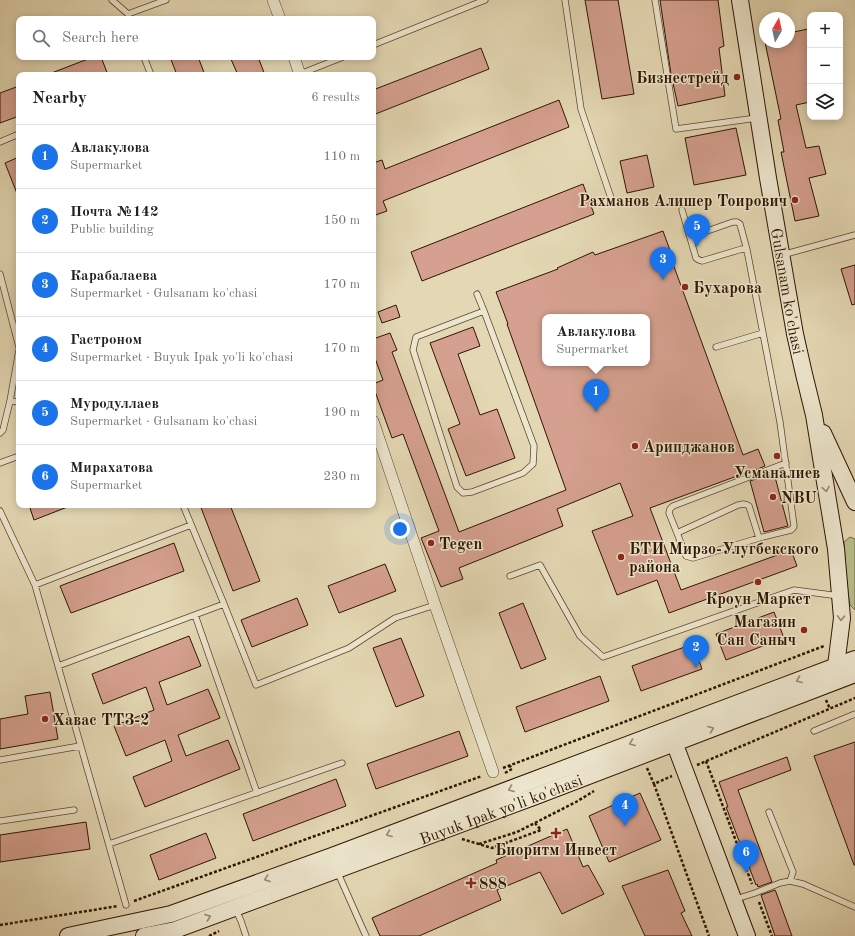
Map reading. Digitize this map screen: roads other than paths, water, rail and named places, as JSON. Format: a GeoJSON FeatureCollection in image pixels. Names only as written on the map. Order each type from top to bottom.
{"type":"FeatureCollection","features":[{"type":"Feature","properties":{"kind":"main road","name":"Gulsanam ko'chasi"},"geometry":{"type":"LineString","coordinates":[[740,0],[795,334],[814,415],[836,549],[842,618],[839,640],[844,674]]}},
{"type":"Feature","properties":{"kind":"main road","name":"Gulsanam ko'chasi"},"geometry":{"type":"LineString","coordinates":[[814,415],[855,502]]}},
{"type":"Feature","properties":{"kind":"main road"},"geometry":{"type":"LineString","coordinates":[[747,936],[671,736],[844,674],[855,659]]}},
{"type":"Feature","properties":{"kind":"main road","name":"Buyuk Ipak yo'li ko'chasi"},"geometry":{"type":"LineString","coordinates":[[144,936],[175,930],[238,914],[336,870],[528,799],[671,736]]}},
{"type":"Feature","properties":{"kind":"main road","name":"Buyuk Ipak yo'li ko'chasi"},"geometry":{"type":"LineString","coordinates":[[68,936],[171,914],[671,736]]}},
{"type":"Feature","properties":{"kind":"street"},"geometry":{"type":"LineString","coordinates":[[274,0],[279,16]]}},
{"type":"Feature","properties":{"kind":"street"},"geometry":{"type":"LineString","coordinates":[[295,60],[299,72]]}},
{"type":"Feature","properties":{"kind":"street"},"geometry":{"type":"LineString","coordinates":[[376,430],[493,772]]}},
{"type":"Feature","properties":{"kind":"lane"},"geometry":{"type":"LineString","coordinates":[[112,0],[128,16]]}},
{"type":"Feature","properties":{"kind":"lane"},"geometry":{"type":"LineString","coordinates":[[131,16],[166,0]]}},
{"type":"Feature","properties":{"kind":"lane"},"geometry":{"type":"LineString","coordinates":[[376,44],[485,0]]}},
{"type":"Feature","properties":{"kind":"lane"},"geometry":{"type":"LineString","coordinates":[[564,0],[581,109],[612,201]]}},
{"type":"Feature","properties":{"kind":"lane"},"geometry":{"type":"LineString","coordinates":[[655,0],[676,129],[759,118]]}},
{"type":"Feature","properties":{"kind":"lane"},"geometry":{"type":"LineString","coordinates":[[145,60],[150,72]]}},
{"type":"Feature","properties":{"kind":"lane"},"geometry":{"type":"LineString","coordinates":[[307,72],[336,60]]}},
{"type":"Feature","properties":{"kind":"lane"},"geometry":{"type":"LineString","coordinates":[[0,142],[16,135]]}},
{"type":"Feature","properties":{"kind":"lane"},"geometry":{"type":"LineString","coordinates":[[682,210],[696,258],[698,260],[702,261],[742,249],[747,250]]}},
{"type":"Feature","properties":{"kind":"lane"},"geometry":{"type":"LineString","coordinates":[[690,237],[733,222],[740,224],[747,250],[780,422],[786,464],[794,526],[791,530],[693,558],[686,556],[669,514],[670,509],[673,506],[786,464]]}},
{"type":"Feature","properties":{"kind":"lane"},"geometry":{"type":"LineString","coordinates":[[782,256],[855,235]]}},
{"type":"Feature","properties":{"kind":"lane"},"geometry":{"type":"LineString","coordinates":[[0,274],[16,335]]}},
{"type":"Feature","properties":{"kind":"lane"},"geometry":{"type":"LineString","coordinates":[[477,294],[484,311],[534,446],[533,464],[523,473],[472,492],[463,493],[457,487],[413,350],[416,337],[484,311]]}},
{"type":"Feature","properties":{"kind":"lane"},"geometry":{"type":"LineString","coordinates":[[716,347],[763,334]]}},
{"type":"Feature","properties":{"kind":"lane"},"geometry":{"type":"LineString","coordinates":[[0,433],[3,430],[16,367]]}},
{"type":"Feature","properties":{"kind":"lane"},"geometry":{"type":"LineString","coordinates":[[10,401],[16,402]]}},
{"type":"Feature","properties":{"kind":"lane"},"geometry":{"type":"LineString","coordinates":[[0,463],[16,457]]}},
{"type":"Feature","properties":{"kind":"lane"},"geometry":{"type":"LineString","coordinates":[[677,533],[731,508],[746,504],[749,506],[759,538]]}},
{"type":"Feature","properties":{"kind":"lane"},"geometry":{"type":"LineString","coordinates":[[183,508],[256,685],[349,648],[395,618],[435,605]]}},
{"type":"Feature","properties":{"kind":"lane"},"geometry":{"type":"LineString","coordinates":[[0,511],[35,585],[126,905]]}},
{"type":"Feature","properties":{"kind":"lane"},"geometry":{"type":"LineString","coordinates":[[35,585],[191,525]]}},
{"type":"Feature","properties":{"kind":"lane"},"geometry":{"type":"LineString","coordinates":[[510,576],[540,565],[580,636],[603,657],[794,590],[840,596]]}},
{"type":"Feature","properties":{"kind":"lane"},"geometry":{"type":"LineString","coordinates":[[58,666],[224,604]]}},
{"type":"Feature","properties":{"kind":"lane"},"geometry":{"type":"LineString","coordinates":[[195,615],[257,793]]}},
{"type":"Feature","properties":{"kind":"lane"},"geometry":{"type":"LineString","coordinates":[[814,731],[855,714]]}},
{"type":"Feature","properties":{"kind":"lane"},"geometry":{"type":"LineString","coordinates":[[0,760],[80,746]]}},
{"type":"Feature","properties":{"kind":"lane"},"geometry":{"type":"LineString","coordinates":[[109,844],[342,763]]}},
{"type":"Feature","properties":{"kind":"lane"},"geometry":{"type":"LineString","coordinates":[[0,822],[74,810]]}},
{"type":"Feature","properties":{"kind":"lane"},"geometry":{"type":"LineString","coordinates":[[769,812],[793,872],[790,881]]}},
{"type":"Feature","properties":{"kind":"lane"},"geometry":{"type":"LineString","coordinates":[[336,870],[366,936]]}},
{"type":"Feature","properties":{"kind":"lane"},"geometry":{"type":"LineString","coordinates":[[733,900],[780,883],[790,881],[803,884],[855,907]]}},
{"type":"Feature","properties":{"kind":"lane"},"geometry":{"type":"LineString","coordinates":[[238,914],[246,936]]}},
{"type":"Feature","properties":{"kind":"place","name":"Бизнестрейд"},"geometry":{"type":"Point","coordinates":[737,77]}},
{"type":"Feature","properties":{"kind":"place","name":"Рахманов Алишер Тоирович"},"geometry":{"type":"Point","coordinates":[795,200]}},
{"type":"Feature","properties":{"kind":"place","name":"Муродуллаев"},"geometry":{"type":"Point","coordinates":[697,247]}},
{"type":"Feature","properties":{"kind":"place","name":"Карабалаева"},"geometry":{"type":"Point","coordinates":[663,280]}},
{"type":"Feature","properties":{"kind":"place","name":"Бухарова"},"geometry":{"type":"Point","coordinates":[685,287]}},
{"type":"Feature","properties":{"kind":"place","name":"Авлакулова"},"geometry":{"type":"Point","coordinates":[596,412]}},
{"type":"Feature","properties":{"kind":"place","name":"Арипджанов"},"geometry":{"type":"Point","coordinates":[635,446]}},
{"type":"Feature","properties":{"kind":"place","name":"Усманалиев"},"geometry":{"type":"Point","coordinates":[777,456]}},
{"type":"Feature","properties":{"kind":"place","name":"NBU"},"geometry":{"type":"Point","coordinates":[773,497]}},
{"type":"Feature","properties":{"kind":"place","name":"Tegen"},"geometry":{"type":"Point","coordinates":[431,543]}},
{"type":"Feature","properties":{"kind":"place","name":"БТИ Мирзо-Улугбекского района"},"geometry":{"type":"Point","coordinates":[621,557]}},
{"type":"Feature","properties":{"kind":"place","name":"Кроун Маркет"},"geometry":{"type":"Point","coordinates":[758,582]}},
{"type":"Feature","properties":{"kind":"place","name":"Магазин Сан Саныч"},"geometry":{"type":"Point","coordinates":[804,630]}},
{"type":"Feature","properties":{"kind":"place","name":"Почта №142"},"geometry":{"type":"Point","coordinates":[696,668]}},
{"type":"Feature","properties":{"kind":"place","name":"Хавас ТТЗ-2"},"geometry":{"type":"Point","coordinates":[45,719]}},
{"type":"Feature","properties":{"kind":"place","name":"Гастроном"},"geometry":{"type":"Point","coordinates":[625,826]}},
{"type":"Feature","properties":{"kind":"place","name":"Биоритм Инвест"},"geometry":{"type":"Point","coordinates":[556,833]}},
{"type":"Feature","properties":{"kind":"place","name":"Мирахатова"},"geometry":{"type":"Point","coordinates":[746,873]}},
{"type":"Feature","properties":{"kind":"place","name":"888"},"geometry":{"type":"Point","coordinates":[471,883]}}]}
